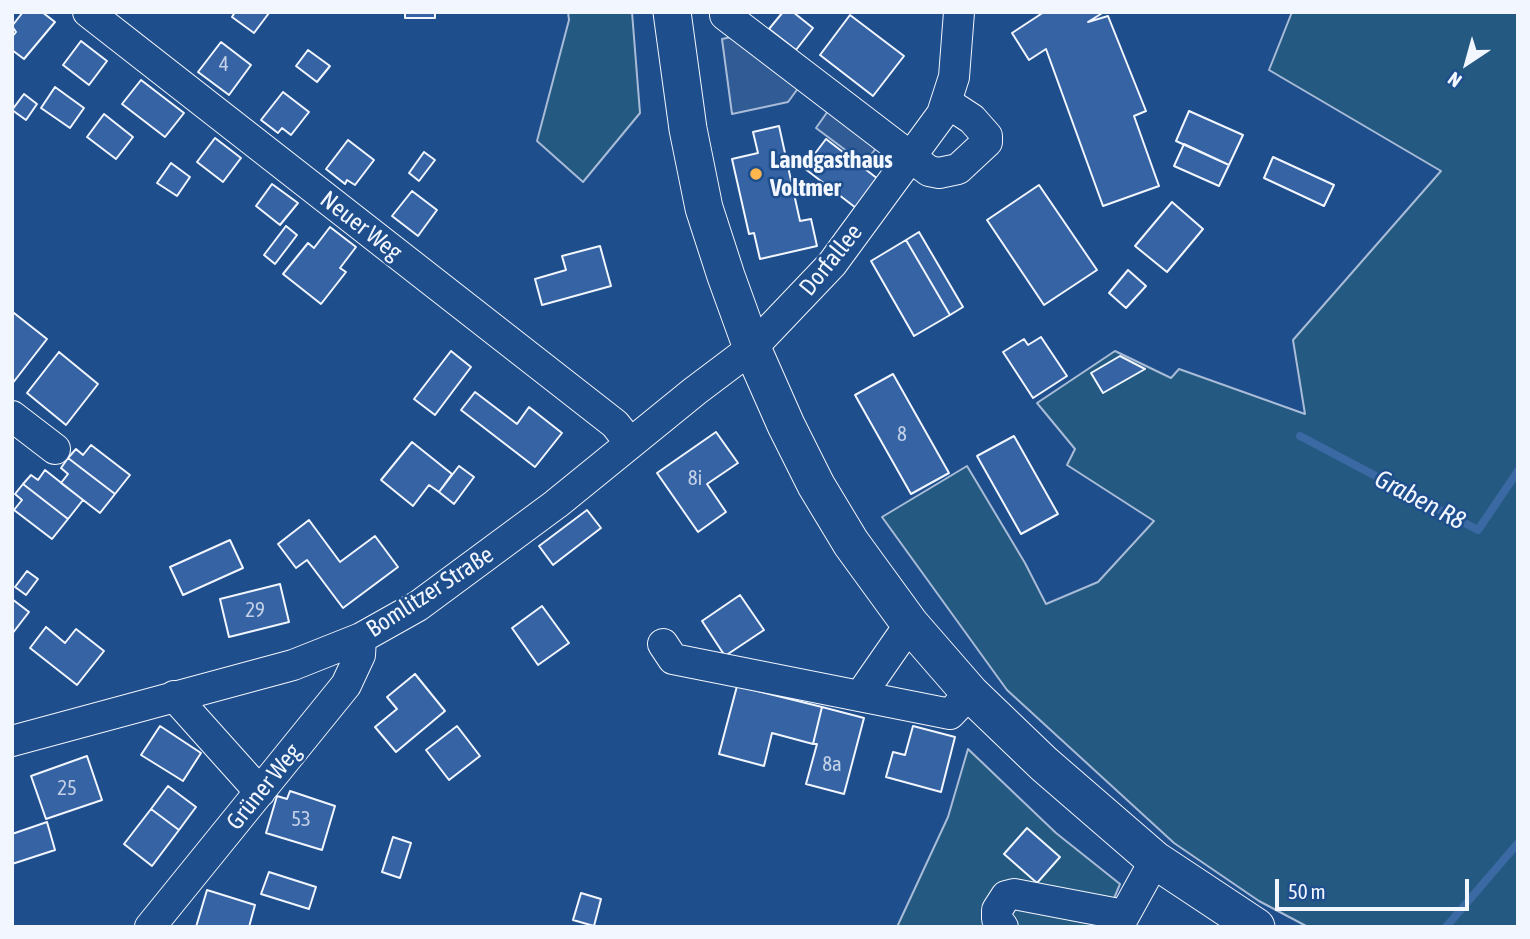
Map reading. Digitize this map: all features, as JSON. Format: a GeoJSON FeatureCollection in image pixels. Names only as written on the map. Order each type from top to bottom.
{"type":"FeatureCollection","features":[{"type":"Feature","properties":{"kind":"main road"},"geometry":{"type":"LineString","coordinates":[[672,12],[686,116],[704,208],[726,276],[752,348],[786,425],[816,485],[851,543],[910,624],[970,693],[1044,764],[1156,860],[1256,927]]}},
{"type":"Feature","properties":{"kind":"street","name":"Neuer Weg"},"geometry":{"type":"LineString","coordinates":[[88,12],[615,424],[630,443]]}},
{"type":"Feature","properties":{"kind":"street","name":"Dorfallee"},"geometry":{"type":"LineString","coordinates":[[752,348],[832,264],[942,114],[954,77],[959,12]]}},
{"type":"Feature","properties":{"kind":"street"},"geometry":{"type":"LineString","coordinates":[[725,15],[929,171],[939,173],[958,169],[987,142],[984,131],[972,119],[946,102]]}},
{"type":"Feature","properties":{"kind":"street","name":"Bomlitzer Straße"},"geometry":{"type":"LineString","coordinates":[[12,741],[293,665],[361,638],[418,606],[467,571],[752,348]]}},
{"type":"Feature","properties":{"kind":"street"},"geometry":{"type":"LineString","coordinates":[[16,426],[55,449]]}},
{"type":"Feature","properties":{"kind":"street"},"geometry":{"type":"LineString","coordinates":[[860,696],[910,624]]}},
{"type":"Feature","properties":{"kind":"street","name":"Grüner Weg"},"geometry":{"type":"LineString","coordinates":[[150,927],[346,685],[360,655],[361,638]]}},
{"type":"Feature","properties":{"kind":"street"},"geometry":{"type":"LineString","coordinates":[[663,645],[673,659],[950,714],[970,693]]}},
{"type":"Feature","properties":{"kind":"street"},"geometry":{"type":"LineString","coordinates":[[174,696],[260,792]]}},
{"type":"Feature","properties":{"kind":"street"},"geometry":{"type":"LineString","coordinates":[[1003,927],[997,919],[997,910],[1006,896],[1014,894],[1121,921],[1156,860]]}},
{"type":"Feature","properties":{"kind":"shaded area"},"geometry":{"type":"Polygon","coordinates":[[[568,12],[632,12],[640,113],[583,182],[537,141],[569,20],[568,12]]]}},
{"type":"Feature","properties":{"kind":"shaded area"},"geometry":{"type":"Polygon","coordinates":[[[1292,12],[1518,12],[1518,927],[1308,927],[1259,901],[1174,843],[1007,690],[882,517],[967,466],[1025,563],[1046,604],[1098,582],[1154,521],[1067,465],[1075,449],[1037,403],[1115,351],[1171,378],[1179,369],[1305,414],[1293,340],[1441,171],[1269,70],[1292,12]]]}},
{"type":"Feature","properties":{"kind":"shaded area"},"geometry":{"type":"Polygon","coordinates":[[[740,35],[802,83],[788,102],[732,114],[722,39],[740,35]]]}},
{"type":"Feature","properties":{"kind":"shaded area"},"geometry":{"type":"Polygon","coordinates":[[[828,111],[877,147],[864,164],[816,128],[828,111]]]}},
{"type":"Feature","properties":{"kind":"shaded area"},"geometry":{"type":"Polygon","coordinates":[[[968,749],[1056,833],[1120,884],[1102,927],[897,927],[948,817],[968,749]]]}},
{"type":"Feature","properties":{"kind":"building"},"geometry":{"type":"Polygon","coordinates":[[[23,12],[42,12],[55,22],[24,59],[12,50],[12,37],[16,32],[12,26],[23,12]]]}},
{"type":"Feature","properties":{"kind":"building"},"geometry":{"type":"Polygon","coordinates":[[[235,12],[269,13],[254,33],[232,17],[235,12]]]}},
{"type":"Feature","properties":{"kind":"building"},"geometry":{"type":"Polygon","coordinates":[[[405,12],[435,12],[435,18],[405,18],[405,12]]]}},
{"type":"Feature","properties":{"kind":"building"},"geometry":{"type":"Polygon","coordinates":[[[783,12],[793,12],[813,28],[796,50],[769,29],[783,12]]]}},
{"type":"Feature","properties":{"kind":"building"},"geometry":{"type":"Polygon","coordinates":[[[1044,12],[1104,12],[1088,22],[1108,16],[1146,111],[1134,116],[1159,186],[1103,206],[1046,49],[1029,60],[1012,33],[1044,12]]]}},
{"type":"Feature","properties":{"kind":"building"},"geometry":{"type":"Polygon","coordinates":[[[850,15],[904,56],[873,96],[820,55],[850,15]]]}},
{"type":"Feature","properties":{"kind":"building"},"geometry":{"type":"Polygon","coordinates":[[[81,41],[107,61],[89,85],[63,65],[81,41]]]}},
{"type":"Feature","properties":{"kind":"building"},"geometry":{"type":"Polygon","coordinates":[[[221,42],[251,65],[229,95],[198,72],[221,42]]]}},
{"type":"Feature","properties":{"kind":"building"},"geometry":{"type":"Polygon","coordinates":[[[308,50],[330,66],[317,82],[296,66],[308,50]]]}},
{"type":"Feature","properties":{"kind":"building"},"geometry":{"type":"Polygon","coordinates":[[[141,80],[184,113],[165,137],[122,104],[141,80]]]}},
{"type":"Feature","properties":{"kind":"building"},"geometry":{"type":"Polygon","coordinates":[[[55,87],[84,108],[70,128],[41,108],[55,87]]]}},
{"type":"Feature","properties":{"kind":"building"},"geometry":{"type":"Polygon","coordinates":[[[283,92],[309,112],[291,135],[282,128],[278,133],[261,120],[283,92]]]}},
{"type":"Feature","properties":{"kind":"building"},"geometry":{"type":"Polygon","coordinates":[[[24,94],[37,104],[26,120],[12,110],[24,94]]]}},
{"type":"Feature","properties":{"kind":"building"},"geometry":{"type":"Polygon","coordinates":[[[1189,111],[1243,135],[1229,165],[1176,141],[1189,111]]]}},
{"type":"Feature","properties":{"kind":"building"},"geometry":{"type":"Polygon","coordinates":[[[104,114],[133,137],[116,159],[87,137],[104,114]]]}},
{"type":"Feature","properties":{"kind":"building"},"geometry":{"type":"Polygon","coordinates":[[[779,126],[800,221],[811,219],[817,246],[760,259],[754,233],[749,234],[732,159],[758,153],[753,132],[779,126]]]}},
{"type":"Feature","properties":{"kind":"building"},"geometry":{"type":"Polygon","coordinates":[[[215,138],[241,158],[223,182],[197,162],[215,138]]]}},
{"type":"Feature","properties":{"kind":"building"},"geometry":{"type":"Polygon","coordinates":[[[826,139],[878,179],[856,208],[804,168],[826,139]]]}},
{"type":"Feature","properties":{"kind":"building"},"geometry":{"type":"Polygon","coordinates":[[[348,140],[374,160],[355,185],[347,180],[345,184],[326,169],[348,140]]]}},
{"type":"Feature","properties":{"kind":"building"},"geometry":{"type":"Polygon","coordinates":[[[1184,144],[1229,165],[1219,186],[1174,166],[1184,144]]]}},
{"type":"Feature","properties":{"kind":"building"},"geometry":{"type":"Polygon","coordinates":[[[424,152],[435,160],[419,181],[409,173],[424,152]]]}},
{"type":"Feature","properties":{"kind":"building"},"geometry":{"type":"Polygon","coordinates":[[[1273,157],[1334,185],[1324,206],[1264,178],[1273,157]]]}},
{"type":"Feature","properties":{"kind":"building"},"geometry":{"type":"Polygon","coordinates":[[[171,163],[190,177],[177,196],[157,183],[171,163]]]}},
{"type":"Feature","properties":{"kind":"building"},"geometry":{"type":"Polygon","coordinates":[[[272,184],[298,203],[280,225],[256,206],[272,184]]]}},
{"type":"Feature","properties":{"kind":"building"},"geometry":{"type":"Polygon","coordinates":[[[1039,185],[1097,270],[1044,305],[987,220],[1039,185]]]}},
{"type":"Feature","properties":{"kind":"building"},"geometry":{"type":"Polygon","coordinates":[[[412,191],[437,210],[418,236],[392,216],[412,191]]]}},
{"type":"Feature","properties":{"kind":"building"},"geometry":{"type":"Polygon","coordinates":[[[1172,202],[1203,229],[1167,272],[1135,246],[1172,202]]]}},
{"type":"Feature","properties":{"kind":"building"},"geometry":{"type":"Polygon","coordinates":[[[286,226],[297,235],[275,264],[264,255],[286,226]]]}},
{"type":"Feature","properties":{"kind":"building"},"geometry":{"type":"Polygon","coordinates":[[[330,227],[356,247],[340,268],[346,272],[321,304],[283,274],[308,243],[314,248],[330,227]]]}},
{"type":"Feature","properties":{"kind":"building"},"geometry":{"type":"Polygon","coordinates":[[[919,232],[963,307],[950,315],[906,240],[919,232]]]}},
{"type":"Feature","properties":{"kind":"building"},"geometry":{"type":"Polygon","coordinates":[[[906,240],[950,315],[914,336],[871,261],[906,240]]]}},
{"type":"Feature","properties":{"kind":"building"},"geometry":{"type":"Polygon","coordinates":[[[600,246],[611,286],[542,305],[535,279],[566,270],[562,256],[600,246]]]}},
{"type":"Feature","properties":{"kind":"building"},"geometry":{"type":"Polygon","coordinates":[[[1128,270],[1146,286],[1126,308],[1109,293],[1128,270]]]}},
{"type":"Feature","properties":{"kind":"building"},"geometry":{"type":"Polygon","coordinates":[[[14,313],[47,339],[12,384],[12,315],[14,313]]]}},
{"type":"Feature","properties":{"kind":"building"},"geometry":{"type":"Polygon","coordinates":[[[1041,337],[1067,376],[1033,398],[1003,352],[1024,339],[1028,345],[1041,337]]]}},
{"type":"Feature","properties":{"kind":"building"},"geometry":{"type":"Polygon","coordinates":[[[451,351],[471,367],[435,415],[414,399],[451,351]]]}},
{"type":"Feature","properties":{"kind":"building"},"geometry":{"type":"Polygon","coordinates":[[[59,352],[98,384],[66,425],[27,393],[59,352]]]}},
{"type":"Feature","properties":{"kind":"building"},"geometry":{"type":"Polygon","coordinates":[[[1120,356],[1145,369],[1103,393],[1091,373],[1120,356]]]}},
{"type":"Feature","properties":{"kind":"building"},"geometry":{"type":"Polygon","coordinates":[[[893,374],[949,473],[911,494],[855,395],[893,374]]]}},
{"type":"Feature","properties":{"kind":"building"},"geometry":{"type":"Polygon","coordinates":[[[475,392],[517,424],[529,407],[562,433],[535,467],[461,410],[475,392]]]}},
{"type":"Feature","properties":{"kind":"building"},"geometry":{"type":"Polygon","coordinates":[[[716,432],[738,463],[707,484],[726,512],[698,532],[657,473],[716,432]]]}},
{"type":"Feature","properties":{"kind":"building"},"geometry":{"type":"Polygon","coordinates":[[[1014,436],[1058,514],[1021,534],[977,456],[1014,436]]]}},
{"type":"Feature","properties":{"kind":"building"},"geometry":{"type":"Polygon","coordinates":[[[412,442],[452,474],[439,492],[429,485],[413,506],[381,480],[412,442]]]}},
{"type":"Feature","properties":{"kind":"building"},"geometry":{"type":"Polygon","coordinates":[[[91,445],[130,475],[115,494],[68,458],[76,449],[83,455],[91,445]]]}},
{"type":"Feature","properties":{"kind":"building"},"geometry":{"type":"Polygon","coordinates":[[[68,458],[115,494],[100,513],[61,483],[68,474],[61,468],[68,458]]]}},
{"type":"Feature","properties":{"kind":"building"},"geometry":{"type":"Polygon","coordinates":[[[459,466],[474,477],[454,504],[439,492],[459,466]]]}},
{"type":"Feature","properties":{"kind":"building"},"geometry":{"type":"Polygon","coordinates":[[[45,470],[83,500],[68,519],[23,484],[31,475],[38,480],[45,470]]]}},
{"type":"Feature","properties":{"kind":"building"},"geometry":{"type":"Polygon","coordinates":[[[23,484],[68,519],[52,539],[14,510],[22,500],[15,494],[23,484]]]}},
{"type":"Feature","properties":{"kind":"building"},"geometry":{"type":"Polygon","coordinates":[[[587,510],[601,528],[553,565],[539,546],[587,510]]]}},
{"type":"Feature","properties":{"kind":"building"},"geometry":{"type":"Polygon","coordinates":[[[309,520],[340,562],[375,536],[398,567],[343,608],[307,560],[296,568],[278,544],[309,520]]]}},
{"type":"Feature","properties":{"kind":"building"},"geometry":{"type":"Polygon","coordinates":[[[230,540],[243,568],[183,595],[170,567],[230,540]]]}},
{"type":"Feature","properties":{"kind":"building"},"geometry":{"type":"Polygon","coordinates":[[[27,571],[38,579],[26,595],[15,587],[27,571]]]}},
{"type":"Feature","properties":{"kind":"building"},"geometry":{"type":"Polygon","coordinates":[[[280,584],[289,622],[229,637],[220,599],[280,584]]]}},
{"type":"Feature","properties":{"kind":"building"},"geometry":{"type":"Polygon","coordinates":[[[740,595],[764,630],[725,656],[702,621],[740,595]]]}},
{"type":"Feature","properties":{"kind":"building"},"geometry":{"type":"Polygon","coordinates":[[[12,599],[29,612],[12,634],[12,599]]]}},
{"type":"Feature","properties":{"kind":"building"},"geometry":{"type":"Polygon","coordinates":[[[542,606],[569,643],[538,665],[512,628],[542,606]]]}},
{"type":"Feature","properties":{"kind":"building"},"geometry":{"type":"Polygon","coordinates":[[[46,627],[65,643],[76,629],[104,651],[77,685],[30,648],[46,627]]]}},
{"type":"Feature","properties":{"kind":"building"},"geometry":{"type":"Polygon","coordinates":[[[415,674],[445,711],[396,752],[375,727],[397,709],[387,697],[415,674]]]}},
{"type":"Feature","properties":{"kind":"building"},"geometry":{"type":"Polygon","coordinates":[[[737,686],[822,707],[813,744],[772,733],[764,766],[719,754],[737,686]]]}},
{"type":"Feature","properties":{"kind":"building"},"geometry":{"type":"Polygon","coordinates":[[[822,707],[864,718],[844,794],[806,784],[817,744],[813,744],[822,707]]]}},
{"type":"Feature","properties":{"kind":"building"},"geometry":{"type":"Polygon","coordinates":[[[160,726],[201,753],[183,781],[141,755],[160,726]]]}},
{"type":"Feature","properties":{"kind":"building"},"geometry":{"type":"Polygon","coordinates":[[[457,726],[480,756],[449,780],[426,750],[457,726]]]}},
{"type":"Feature","properties":{"kind":"building"},"geometry":{"type":"Polygon","coordinates":[[[913,726],[955,737],[941,792],[886,777],[893,752],[905,755],[913,726]]]}},
{"type":"Feature","properties":{"kind":"building"},"geometry":{"type":"Polygon","coordinates":[[[87,756],[102,800],[46,819],[31,776],[87,756]]]}},
{"type":"Feature","properties":{"kind":"building"},"geometry":{"type":"Polygon","coordinates":[[[168,786],[196,807],[179,830],[151,809],[168,786]]]}},
{"type":"Feature","properties":{"kind":"building"},"geometry":{"type":"Polygon","coordinates":[[[290,791],[335,806],[322,850],[266,833],[277,796],[287,799],[290,791]]]}},
{"type":"Feature","properties":{"kind":"building"},"geometry":{"type":"Polygon","coordinates":[[[151,809],[179,830],[152,866],[124,844],[151,809]]]}},
{"type":"Feature","properties":{"kind":"building"},"geometry":{"type":"Polygon","coordinates":[[[47,822],[55,850],[12,864],[12,834],[47,822]]]}},
{"type":"Feature","properties":{"kind":"building"},"geometry":{"type":"Polygon","coordinates":[[[1027,828],[1060,857],[1037,883],[1004,854],[1027,828]]]}},
{"type":"Feature","properties":{"kind":"building"},"geometry":{"type":"Polygon","coordinates":[[[393,837],[411,843],[400,878],[382,872],[393,837]]]}},
{"type":"Feature","properties":{"kind":"building"},"geometry":{"type":"Polygon","coordinates":[[[269,872],[316,887],[309,909],[261,894],[269,872]]]}},
{"type":"Feature","properties":{"kind":"building"},"geometry":{"type":"Polygon","coordinates":[[[207,890],[255,905],[249,927],[196,927],[207,890]]]}},
{"type":"Feature","properties":{"kind":"building"},"geometry":{"type":"Polygon","coordinates":[[[581,893],[601,899],[594,926],[573,920],[581,893]]]}},
{"type":"Feature","properties":{"kind":"waterway","name":"Graben R8"},"geometry":{"type":"LineString","coordinates":[[1300,436],[1478,530],[1518,471]]}},
{"type":"Feature","properties":{"kind":"waterway"},"geometry":{"type":"LineString","coordinates":[[1446,927],[1518,843]]}},
{"type":"Feature","properties":{"kind":"place","name":"Landgasthaus Voltmer"},"geometry":{"type":"Point","coordinates":[756,174]}}]}
